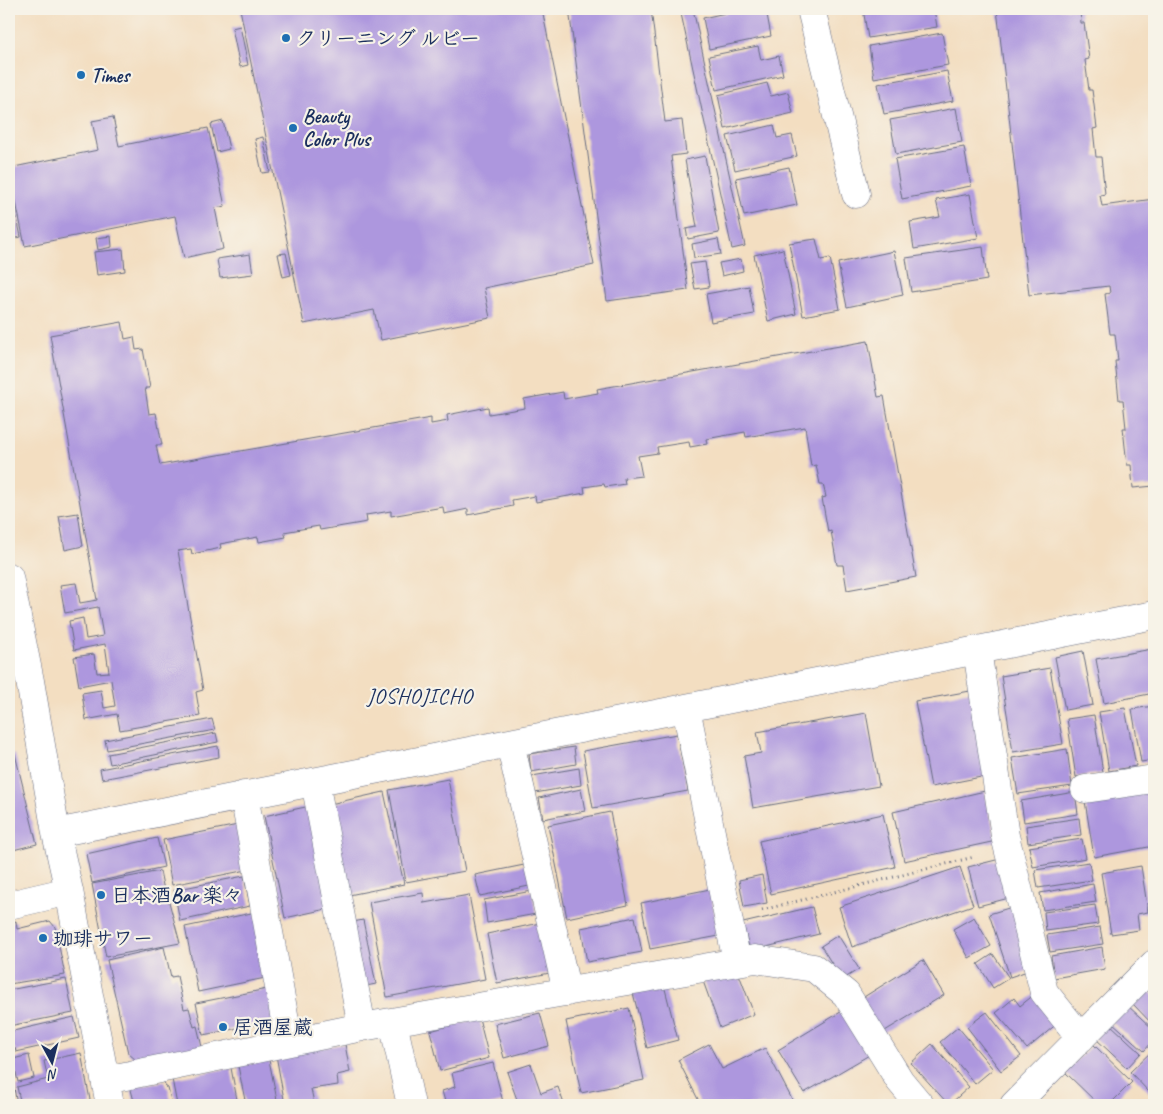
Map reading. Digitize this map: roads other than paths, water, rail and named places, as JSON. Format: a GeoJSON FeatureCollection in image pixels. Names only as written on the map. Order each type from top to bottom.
{"type":"FeatureCollection","features":[{"type":"Feature","properties":{"kind":"street"},"geometry":{"type":"LineString","coordinates":[[812,9],[856,194]]}},
{"type":"Feature","properties":{"kind":"street"},"geometry":{"type":"LineString","coordinates":[[9,577],[30,681],[56,833],[108,1092],[289,1042],[362,1027],[755,959],[814,968],[846,994],[900,1081],[920,1105]]}},
{"type":"Feature","properties":{"kind":"street"},"geometry":{"type":"LineString","coordinates":[[56,833],[1154,615]]}},
{"type":"Feature","properties":{"kind":"street"},"geometry":{"type":"LineString","coordinates":[[977,650],[1009,848],[1044,992],[1081,1038]]}},
{"type":"Feature","properties":{"kind":"street"},"geometry":{"type":"LineString","coordinates":[[686,708],[737,962]]}},
{"type":"Feature","properties":{"kind":"street"},"geometry":{"type":"LineString","coordinates":[[510,743],[567,992]]}},
{"type":"Feature","properties":{"kind":"street"},"geometry":{"type":"LineString","coordinates":[[1084,790],[1154,778]]}},
{"type":"Feature","properties":{"kind":"street"},"geometry":{"type":"LineString","coordinates":[[315,782],[362,1027]]}},
{"type":"Feature","properties":{"kind":"street"},"geometry":{"type":"LineString","coordinates":[[244,795],[289,1042]]}},
{"type":"Feature","properties":{"kind":"street"},"geometry":{"type":"LineString","coordinates":[[9,905],[69,891]]}},
{"type":"Feature","properties":{"kind":"street"},"geometry":{"type":"LineString","coordinates":[[1014,1105],[1154,964]]}},
{"type":"Feature","properties":{"kind":"street"},"geometry":{"type":"LineString","coordinates":[[394,1022],[412,1105]]}},
{"type":"Feature","properties":{"kind":"place","name":"クリーニング ルビー"},"geometry":{"type":"Point","coordinates":[286,38]}},
{"type":"Feature","properties":{"kind":"place","name":"Times"},"geometry":{"type":"Point","coordinates":[81,75]}},
{"type":"Feature","properties":{"kind":"place","name":"Beauty Color Plus"},"geometry":{"type":"Point","coordinates":[293,128]}},
{"type":"Feature","properties":{"kind":"place","name":"日本酒Bar 楽々"},"geometry":{"type":"Point","coordinates":[101,895]}},
{"type":"Feature","properties":{"kind":"place","name":"珈琲サワー"},"geometry":{"type":"Point","coordinates":[43,938]}},
{"type":"Feature","properties":{"kind":"place","name":"居酒屋蔵"},"geometry":{"type":"Point","coordinates":[223,1027]}},
{"type":"Feature","properties":{"kind":"district","name":"JOSHOJICHO"},"geometry":{"type":"Point","coordinates":[420,696]}}]}
